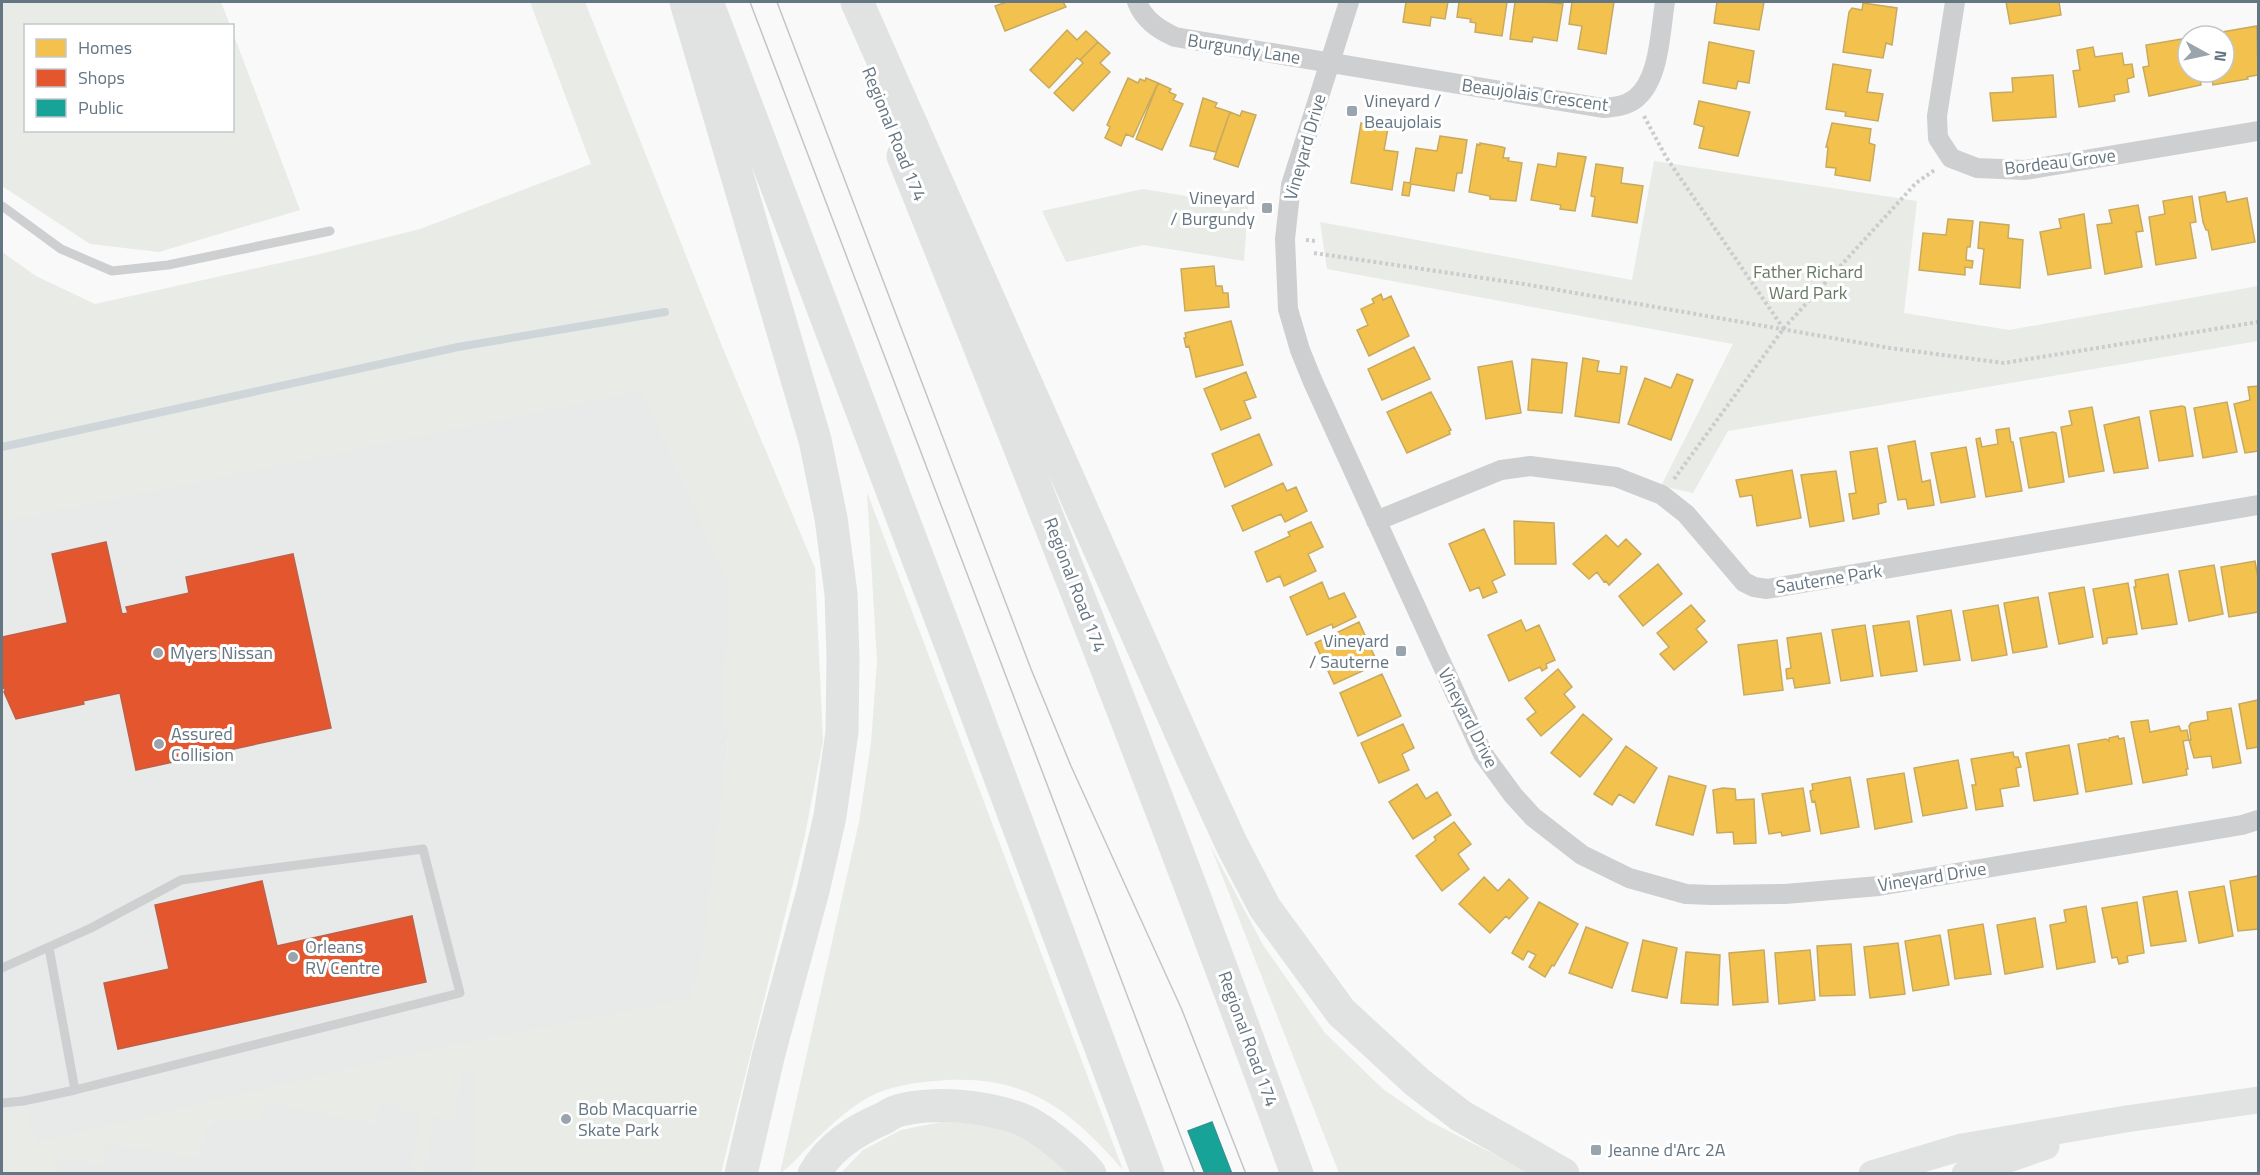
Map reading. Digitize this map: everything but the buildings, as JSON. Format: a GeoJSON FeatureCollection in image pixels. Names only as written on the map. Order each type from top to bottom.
{"type":"FeatureCollection","features":[{"type":"Feature","properties":{"kind":"highway"},"geometry":{"type":"LineString","coordinates":[[686,2],[815,440],[831,518],[841,594],[842,732],[830,816],[813,891],[769,1053],[741,1173]]}},
{"type":"Feature","properties":{"kind":"highway"},"geometry":{"type":"LineString","coordinates":[[707,2],[1148,1173]]}},
{"type":"Feature","properties":{"kind":"highway","name":"Regional Road 174"},"geometry":{"type":"LineString","coordinates":[[840,2],[1031,472],[1199,905],[1298,1173]]}},
{"type":"Feature","properties":{"kind":"highway"},"geometry":{"type":"LineString","coordinates":[[857,2],[1193,760],[1232,845],[1265,908],[1341,1012],[1375,1045],[1461,1116],[1563,1173]]}},
{"type":"Feature","properties":{"kind":"highway"},"geometry":{"type":"LineString","coordinates":[[1251,1046],[1304,1173]]}},
{"type":"Feature","properties":{"kind":"highway"},"geometry":{"type":"LineString","coordinates":[[814,1173],[844,1138],[903,1109],[931,1107],[975,1107],[1020,1118],[1056,1141],[1090,1173]]}},
{"type":"Feature","properties":{"kind":"highway"},"geometry":{"type":"LineString","coordinates":[[752,1173],[754,1119]]}},
{"type":"Feature","properties":{"kind":"main road"},"geometry":{"type":"LineString","coordinates":[[1872,1173],[1962,1147],[2126,1119],[2259,1100]]}},
{"type":"Feature","properties":{"kind":"main road"},"geometry":{"type":"LineString","coordinates":[[1965,1173],[2126,1119]]}},
{"type":"Feature","properties":{"kind":"street","name":"Burgundy Lane"},"geometry":{"type":"LineString","coordinates":[[1137,2],[1141,12],[1151,22],[1175,37],[1330,62]]}},
{"type":"Feature","properties":{"kind":"street","name":"Vineyard Drive"},"geometry":{"type":"LineString","coordinates":[[1350,2],[1291,185],[1285,239],[1288,309],[1300,350],[1313,382],[1473,734],[1497,775],[1533,817],[1582,855],[1629,878],[1686,894],[1712,895],[1785,894],[1879,886],[2242,825],[2259,820]]}},
{"type":"Feature","properties":{"kind":"street","name":"Beaujolais Crescent"},"geometry":{"type":"LineString","coordinates":[[1330,62],[1604,108],[1620,106],[1634,100],[1646,88],[1653,75],[1665,2]]}},
{"type":"Feature","properties":{"kind":"street"},"geometry":{"type":"LineString","coordinates":[[1951,158],[1938,138],[1937,116],[1955,2]]}},
{"type":"Feature","properties":{"kind":"street","name":"Bordeau Grove"},"geometry":{"type":"LineString","coordinates":[[1951,158],[1977,168],[2025,170],[2259,131]]}},
{"type":"Feature","properties":{"kind":"street","name":"Sauterne Park"},"geometry":{"type":"LineString","coordinates":[[1376,521],[1501,470],[1530,466],[1616,477],[1662,495],[1686,514],[1743,582],[1767,589],[2259,505]]}},
{"type":"Feature","properties":{"kind":"lane"},"geometry":{"type":"LineString","coordinates":[[2,206],[61,249],[112,271],[168,265],[330,231]]}},
{"type":"Feature","properties":{"kind":"lane"},"geometry":{"type":"LineString","coordinates":[[2,968],[49,948],[181,880],[423,849],[460,993],[75,1090],[2,1103]]}},
{"type":"Feature","properties":{"kind":"lane"},"geometry":{"type":"LineString","coordinates":[[49,948],[75,1090]]}},
{"type":"Feature","properties":{"kind":"path"},"geometry":{"type":"LineString","coordinates":[[1634,100],[1666,157],[1784,328]]}},
{"type":"Feature","properties":{"kind":"path"},"geometry":{"type":"LineString","coordinates":[[1662,495],[1784,328],[1916,183],[1951,158]]}},
{"type":"Feature","properties":{"kind":"path"},"geometry":{"type":"LineString","coordinates":[[1314,253],[1524,284],[1890,348],[2004,363],[2259,322]]}},
{"type":"Feature","properties":{"kind":"shaded area"},"geometry":{"type":"Polygon","coordinates":[[[659,369],[743,595],[683,1173],[2,1173],[2,513],[659,369]]]}},
{"type":"Feature","properties":{"kind":"green space"},"geometry":{"type":"Polygon","coordinates":[[[2,2],[221,2],[230,24],[24,24],[24,132],[234,132],[234,36],[300,210],[159,252],[90,244],[2,186],[2,2]]]}},
{"type":"Feature","properties":{"kind":"green space"},"geometry":{"type":"Polygon","coordinates":[[[530,2],[585,2],[724,351],[815,568],[823,741],[805,835],[721,1173],[474,1173],[474,1069],[460,1074],[455,1120],[434,1117],[424,1173],[411,1173],[421,1115],[402,1112],[398,1106],[380,1103],[376,1124],[265,1102],[261,1123],[235,1119],[219,1121],[212,1125],[203,1140],[201,1154],[198,1158],[106,1144],[102,1165],[59,1157],[56,1173],[2,1173],[2,1112],[18,1107],[30,1110],[27,1117],[38,1142],[440,1047],[689,999],[702,957],[728,742],[723,712],[729,585],[642,391],[2,522],[2,252],[36,276],[95,304],[316,255],[420,229],[591,164],[530,2]]]}},
{"type":"Feature","properties":{"kind":"green space","name":"Father Richard Ward Park"},"geometry":{"type":"Polygon","coordinates":[[[1654,161],[1917,201],[1904,313],[2009,330],[2258,286],[2258,341],[1728,431],[1693,493],[1661,486],[1733,344],[1327,269],[1320,222],[1632,280],[1654,161]]]}},
{"type":"Feature","properties":{"kind":"green space"},"geometry":{"type":"Polygon","coordinates":[[[1143,189],[1248,206],[1244,261],[1144,245],[1066,262],[1042,211],[1143,189]]]}},
{"type":"Feature","properties":{"kind":"green space"},"geometry":{"type":"Polygon","coordinates":[[[867,492],[1123,1170],[1083,1128],[1042,1099],[1019,1089],[966,1080],[910,1084],[885,1090],[869,1097],[836,1121],[780,1173],[859,822],[871,743],[877,661],[867,492]]]}},
{"type":"Feature","properties":{"kind":"green space"},"geometry":{"type":"Polygon","coordinates":[[[1210,845],[1263,945],[1325,1033],[1383,1089],[1429,1121],[1531,1173],[1339,1173],[1210,845]]]}},
{"type":"Feature","properties":{"kind":"green space"},"geometry":{"type":"Polygon","coordinates":[[[941,1122],[980,1123],[1017,1132],[1078,1174],[840,1174],[863,1150],[901,1130],[941,1122]]]}},
{"type":"Feature","properties":{"kind":"waterway"},"geometry":{"type":"LineString","coordinates":[[2,447],[458,347],[665,312]]}},
{"type":"Feature","properties":{"kind":"tram line"},"geometry":{"type":"LineString","coordinates":[[750,2],[1195,1174]]}},
{"type":"Feature","properties":{"kind":"tram line"},"geometry":{"type":"LineString","coordinates":[[777,2],[1031,669],[1071,766],[1182,1010],[1246,1174]]}},
{"type":"Feature","properties":{"kind":"place","name":"Vineyard / Beaujolais"},"geometry":{"type":"Point","coordinates":[1352,111]}},
{"type":"Feature","properties":{"kind":"place","name":"Vineyard / Burgundy"},"geometry":{"type":"Point","coordinates":[1267,208]}},
{"type":"Feature","properties":{"kind":"place","name":"Vineyard / Sauterne"},"geometry":{"type":"Point","coordinates":[1401,651]}},
{"type":"Feature","properties":{"kind":"place","name":"Myers Nissan"},"geometry":{"type":"Point","coordinates":[158,653]}},
{"type":"Feature","properties":{"kind":"place","name":"Assured Collision"},"geometry":{"type":"Point","coordinates":[159,744]}},
{"type":"Feature","properties":{"kind":"place","name":"Orleans RV Centre"},"geometry":{"type":"Point","coordinates":[293,957]}},
{"type":"Feature","properties":{"kind":"place","name":"Bob Macquarrie Skate Park"},"geometry":{"type":"Point","coordinates":[566,1119]}},
{"type":"Feature","properties":{"kind":"place","name":"Jeanne d'Arc 2A"},"geometry":{"type":"Point","coordinates":[1596,1150]}}]}
